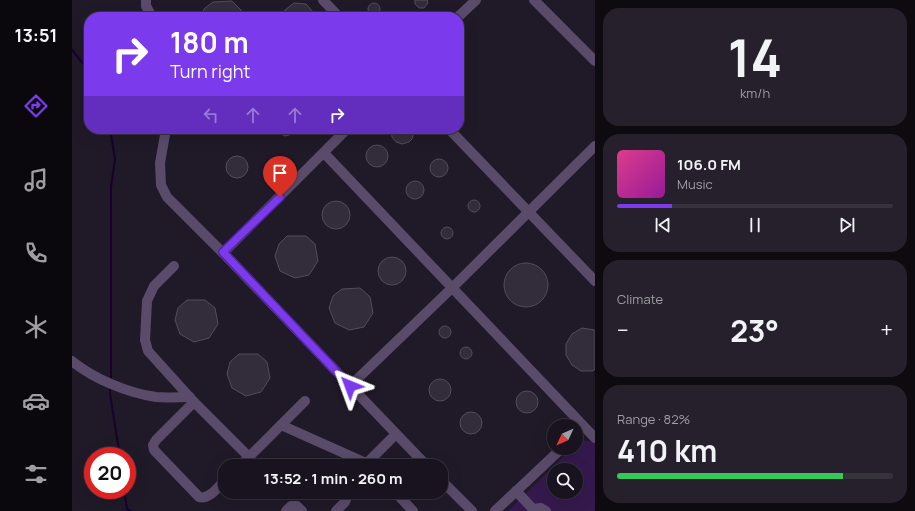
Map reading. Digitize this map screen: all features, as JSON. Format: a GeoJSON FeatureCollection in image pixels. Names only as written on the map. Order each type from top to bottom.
{"type":"FeatureCollection","features":[{"type":"Feature","properties":{"kind":"lane"},"geometry":{"type":"LineString","coordinates":[[146,0],[146,6],[149,12]]}},
{"type":"Feature","properties":{"kind":"lane"},"geometry":{"type":"LineString","coordinates":[[463,12],[476,0]]}},
{"type":"Feature","properties":{"kind":"lane"},"geometry":{"type":"LineString","coordinates":[[534,0],[595,60]]}},
{"type":"Feature","properties":{"kind":"lane"},"geometry":{"type":"LineString","coordinates":[[326,1],[336,12]]}},
{"type":"Feature","properties":{"kind":"lane"},"geometry":{"type":"LineString","coordinates":[[165,134],[160,163],[161,185],[167,197],[223,252],[420,459]]}},
{"type":"Feature","properties":{"kind":"lane"},"geometry":{"type":"LineString","coordinates":[[223,252],[342,134]]}},
{"type":"Feature","properties":{"kind":"lane"},"geometry":{"type":"LineString","coordinates":[[454,134],[595,281]]}},
{"type":"Feature","properties":{"kind":"lane"},"geometry":{"type":"LineString","coordinates":[[350,386],[453,287],[595,146]]}},
{"type":"Feature","properties":{"kind":"lane"},"geometry":{"type":"LineString","coordinates":[[324,153],[595,438]]}},
{"type":"Feature","properties":{"kind":"lane"},"geometry":{"type":"LineString","coordinates":[[174,266],[154,286],[147,301],[145,340],[148,351],[192,399],[249,458],[305,402]]}},
{"type":"Feature","properties":{"kind":"lane"},"geometry":{"type":"LineString","coordinates":[[72,361],[85,372],[134,393],[158,397],[192,399]]}},
{"type":"Feature","properties":{"kind":"lane"},"geometry":{"type":"LineString","coordinates":[[192,399],[156,440],[153,445],[154,450],[199,497],[208,497],[218,487]]}},
{"type":"Feature","properties":{"kind":"lane"},"geometry":{"type":"LineString","coordinates":[[281,425],[353,459]]}},
{"type":"Feature","properties":{"kind":"lane"},"geometry":{"type":"LineString","coordinates":[[372,459],[396,434]]}},
{"type":"Feature","properties":{"kind":"lane"},"geometry":{"type":"LineString","coordinates":[[495,511],[555,455]]}},
{"type":"Feature","properties":{"kind":"lane"},"geometry":{"type":"LineString","coordinates":[[448,487],[472,511]]}},
{"type":"Feature","properties":{"kind":"lane"},"geometry":{"type":"LineString","coordinates":[[516,491],[533,509],[541,508],[546,511]]}},
{"type":"Feature","properties":{"kind":"lane"},"geometry":{"type":"LineString","coordinates":[[336,511],[346,499]]}},
{"type":"Feature","properties":{"kind":"lane"},"geometry":{"type":"LineString","coordinates":[[402,499],[413,511]]}},
{"type":"Feature","properties":{"kind":"lane"},"geometry":{"type":"LineString","coordinates":[[286,511],[291,506],[297,506],[302,511]]}},
{"type":"Feature","properties":{"kind":"shaded area"},"geometry":{"type":"Polygon","coordinates":[[[583,440],[595,442],[595,511],[508,511],[547,473],[547,499],[583,499],[583,463],[557,463],[565,455],[583,455],[583,440]]]}},
{"type":"Feature","properties":{"kind":"building"},"geometry":{"type":"Polygon","coordinates":[[[415,0],[427,0],[428,3],[424,8],[419,8],[415,4],[415,0]]]}},
{"type":"Feature","properties":{"kind":"building"},"geometry":{"type":"Polygon","coordinates":[[[232,1],[242,12],[203,12],[204,9],[213,2],[232,1]]]}},
{"type":"Feature","properties":{"kind":"building"},"geometry":{"type":"Polygon","coordinates":[[[294,3],[306,4],[313,12],[284,12],[294,3]]]}},
{"type":"Feature","properties":{"kind":"building"},"geometry":{"type":"Polygon","coordinates":[[[376,3],[379,4],[380,12],[368,12],[369,4],[376,3]]]}},
{"type":"Feature","properties":{"kind":"building"},"geometry":{"type":"Polygon","coordinates":[[[281,134],[293,134],[285,136],[281,134]]]}},
{"type":"Feature","properties":{"kind":"building"},"geometry":{"type":"Polygon","coordinates":[[[392,134],[413,134],[409,142],[402,144],[396,142],[392,134]]]}},
{"type":"Feature","properties":{"kind":"building"},"geometry":{"type":"Polygon","coordinates":[[[377,145],[385,148],[388,156],[385,164],[377,167],[369,164],[366,156],[369,148],[377,145]]]}},
{"type":"Feature","properties":{"kind":"building"},"geometry":{"type":"Polygon","coordinates":[[[237,156],[245,159],[248,167],[245,175],[237,178],[229,175],[226,167],[229,159],[237,156]]]}},
{"type":"Feature","properties":{"kind":"building"},"geometry":{"type":"Polygon","coordinates":[[[439,159],[445,162],[448,168],[445,174],[439,177],[433,174],[430,168],[433,162],[439,159]]]}},
{"type":"Feature","properties":{"kind":"building"},"geometry":{"type":"Polygon","coordinates":[[[415,181],[421,184],[424,190],[421,196],[415,199],[409,196],[406,190],[409,184],[415,181]]]}},
{"type":"Feature","properties":{"kind":"building"},"geometry":{"type":"Polygon","coordinates":[[[476,200],[479,201],[479,211],[472,212],[469,211],[468,204],[469,201],[476,200]]]}},
{"type":"Feature","properties":{"kind":"building"},"geometry":{"type":"Polygon","coordinates":[[[336,201],[346,205],[350,215],[346,225],[336,229],[326,225],[322,215],[326,205],[336,201]]]}},
{"type":"Feature","properties":{"kind":"building"},"geometry":{"type":"Polygon","coordinates":[[[449,227],[452,228],[452,238],[445,239],[442,238],[441,231],[442,228],[449,227]]]}},
{"type":"Feature","properties":{"kind":"building"},"geometry":{"type":"Polygon","coordinates":[[[287,236],[306,236],[315,244],[318,261],[309,275],[295,278],[280,271],[275,256],[279,244],[287,236]]]}},
{"type":"Feature","properties":{"kind":"building"},"geometry":{"type":"Polygon","coordinates":[[[392,257],[402,261],[406,271],[402,281],[392,285],[382,281],[378,271],[382,261],[392,257]]]}},
{"type":"Feature","properties":{"kind":"building"},"geometry":{"type":"Polygon","coordinates":[[[522,263],[530,263],[542,269],[548,281],[548,289],[542,301],[530,307],[522,307],[510,301],[504,289],[504,281],[510,269],[522,263]]]}},
{"type":"Feature","properties":{"kind":"building"},"geometry":{"type":"Polygon","coordinates":[[[360,288],[370,297],[373,313],[364,327],[349,330],[335,323],[329,308],[333,296],[342,289],[360,288]]]}},
{"type":"Feature","properties":{"kind":"building"},"geometry":{"type":"Polygon","coordinates":[[[187,300],[205,300],[215,308],[218,324],[209,338],[194,342],[180,334],[175,320],[178,308],[187,300]]]}},
{"type":"Feature","properties":{"kind":"building"},"geometry":{"type":"Polygon","coordinates":[[[447,326],[450,327],[450,337],[443,338],[440,337],[439,330],[440,327],[447,326]]]}},
{"type":"Feature","properties":{"kind":"building"},"geometry":{"type":"Polygon","coordinates":[[[582,328],[595,330],[595,369],[593,371],[581,371],[572,365],[566,355],[566,344],[572,334],[582,328]]]}},
{"type":"Feature","properties":{"kind":"building"},"geometry":{"type":"Polygon","coordinates":[[[468,347],[471,348],[471,358],[464,359],[461,358],[460,351],[461,348],[468,347]]]}},
{"type":"Feature","properties":{"kind":"building"},"geometry":{"type":"Polygon","coordinates":[[[239,354],[258,354],[267,362],[270,378],[261,392],[246,396],[232,388],[227,374],[230,362],[239,354]]]}},
{"type":"Feature","properties":{"kind":"building"},"geometry":{"type":"Polygon","coordinates":[[[440,379],[448,382],[451,390],[448,398],[440,401],[432,398],[429,390],[432,382],[440,379]]]}},
{"type":"Feature","properties":{"kind":"building"},"geometry":{"type":"Polygon","coordinates":[[[527,391],[535,394],[538,402],[535,410],[527,413],[519,410],[516,402],[519,394],[527,391]]]}},
{"type":"Feature","properties":{"kind":"building"},"geometry":{"type":"Polygon","coordinates":[[[467,412],[475,412],[482,419],[482,427],[475,434],[467,434],[460,427],[460,419],[467,412]]]}},
{"type":"Feature","properties":{"kind":"waterway"},"geometry":{"type":"LineString","coordinates":[[72,50],[84,65]]}},
{"type":"Feature","properties":{"kind":"waterway"},"geometry":{"type":"LineString","coordinates":[[111,134],[115,159],[111,187],[111,381]]}},
{"type":"Feature","properties":{"kind":"waterway"},"geometry":{"type":"LineString","coordinates":[[110,387],[119,447]]}},
{"type":"Feature","properties":{"kind":"waterway"},"geometry":{"type":"LineString","coordinates":[[125,499],[127,509],[131,511]]}},
{"type":"Feature","properties":{"kind":"route"},"geometry":{"type":"LineString","coordinates":[[280,197],[223,252],[350,386]]}}]}
